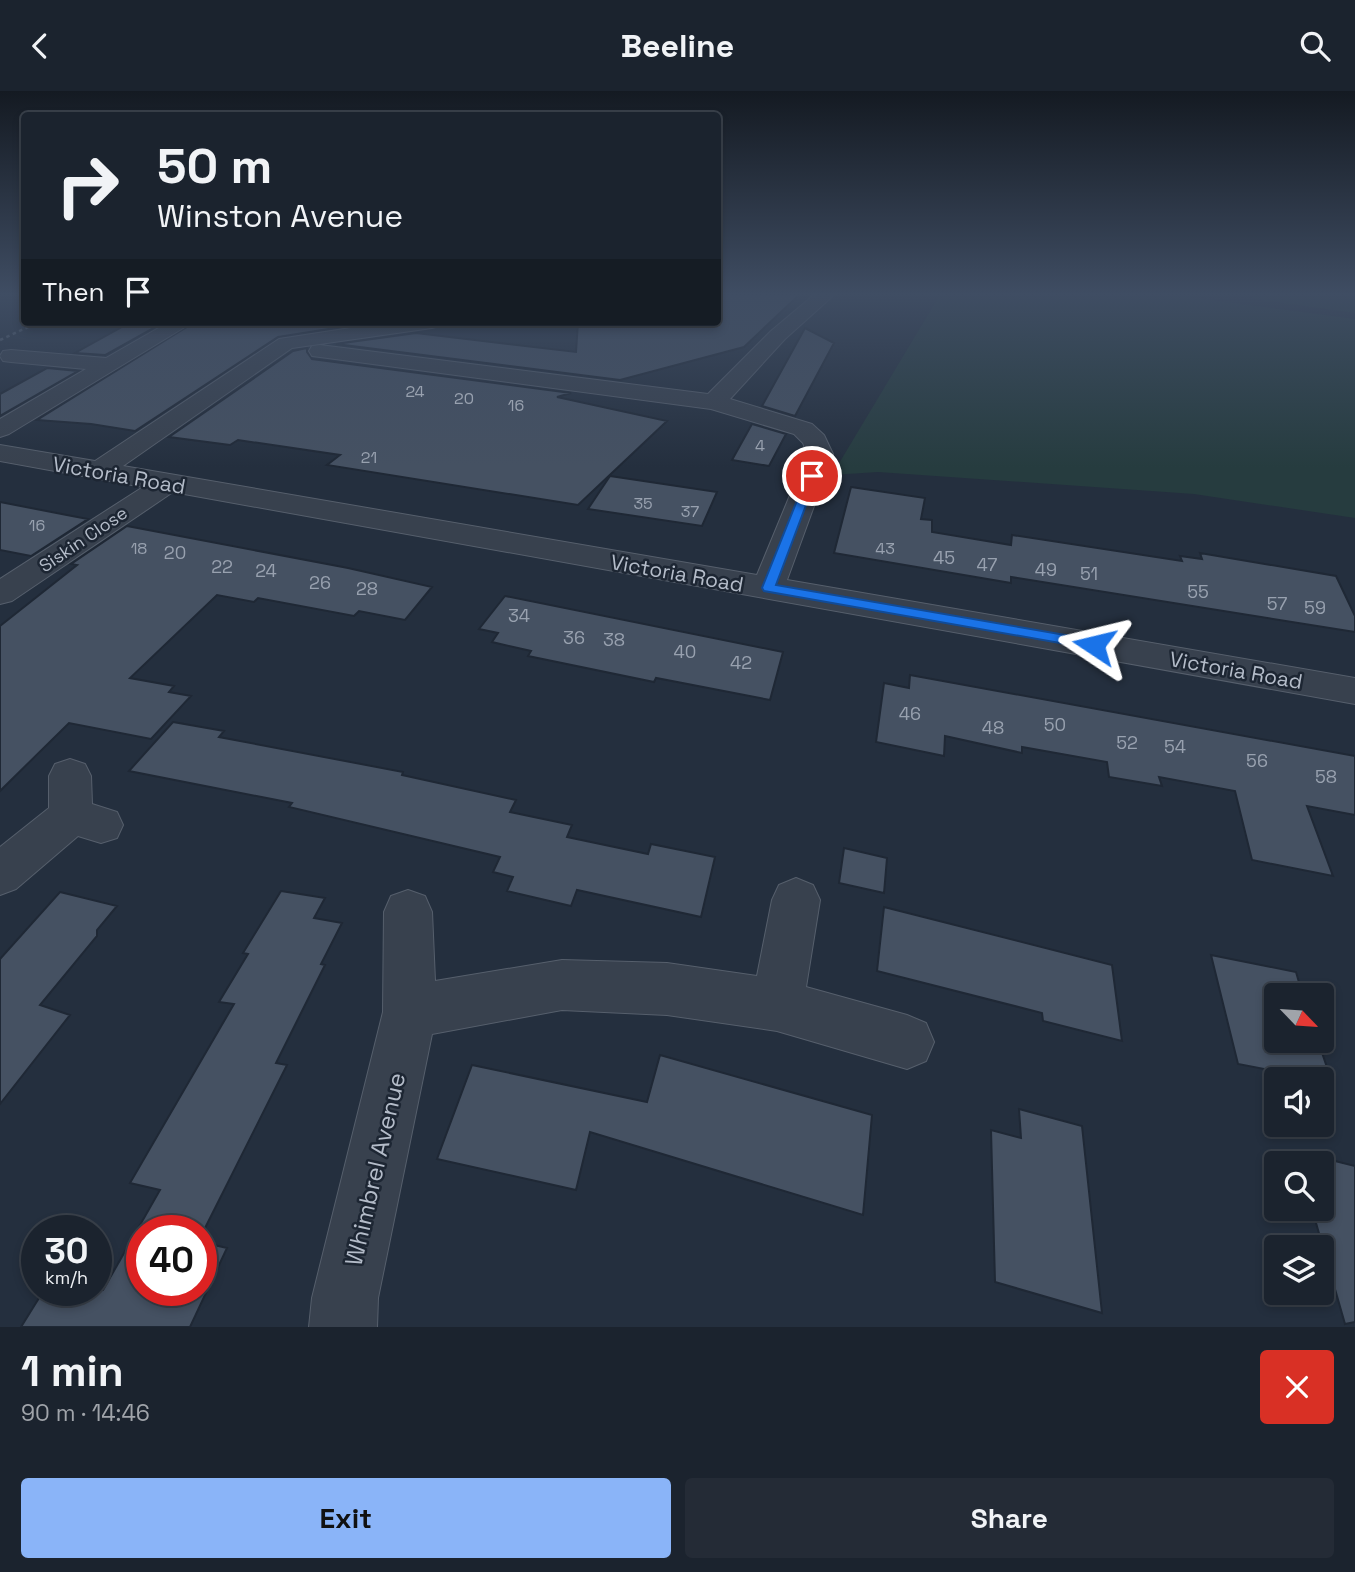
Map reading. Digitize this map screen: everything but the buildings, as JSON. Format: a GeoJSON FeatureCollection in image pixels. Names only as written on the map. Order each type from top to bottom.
{"type":"FeatureCollection","features":[{"type":"Feature","properties":{"kind":"street"},"geometry":{"type":"LineString","coordinates":[[0,429],[133,352]]}},
{"type":"Feature","properties":{"kind":"street"},"geometry":{"type":"LineString","coordinates":[[220,367],[245,352]]}},
{"type":"Feature","properties":{"kind":"street"},"geometry":{"type":"LineString","coordinates":[[99,471],[262,352]]}},
{"type":"Feature","properties":{"kind":"street"},"geometry":{"type":"LineString","coordinates":[[325,352],[714,402],[803,429],[815,440],[820,454],[768,588]]}},
{"type":"Feature","properties":{"kind":"street"},"geometry":{"type":"LineString","coordinates":[[714,402],[762,352]]}},
{"type":"Feature","properties":{"kind":"street"},"geometry":{"type":"LineString","coordinates":[[11,356],[110,365]]}},
{"type":"Feature","properties":{"kind":"street","name":"Victoria Road"},"geometry":{"type":"LineString","coordinates":[[0,453],[1355,691]]}},
{"type":"Feature","properties":{"kind":"street","name":"Siskin Close"},"geometry":{"type":"LineString","coordinates":[[0,594],[166,484]]}},
{"type":"Feature","properties":{"kind":"street"},"geometry":{"type":"LineString","coordinates":[[0,875],[81,806]]}},
{"type":"Feature","properties":{"kind":"street"},"geometry":{"type":"LineString","coordinates":[[777,1005],[796,900]]}},
{"type":"Feature","properties":{"kind":"street","name":"Whimbrel Avenue"},"geometry":{"type":"LineString","coordinates":[[343,1327],[345,1298],[411,1012],[408,912]]}},
{"type":"Feature","properties":{"kind":"street"},"geometry":{"type":"LineString","coordinates":[[411,1012],[562,985],[667,989],[777,1005],[907,1042]]}},
{"type":"Feature","properties":{"kind":"green space"},"geometry":{"type":"Polygon","coordinates":[[[906,352],[1355,352],[1355,518],[1194,494],[878,472],[832,475],[906,352]]]}},
{"type":"Feature","properties":{"kind":"route"},"geometry":{"type":"LineString","coordinates":[[812,476],[768,588],[1094,645]]}}]}
